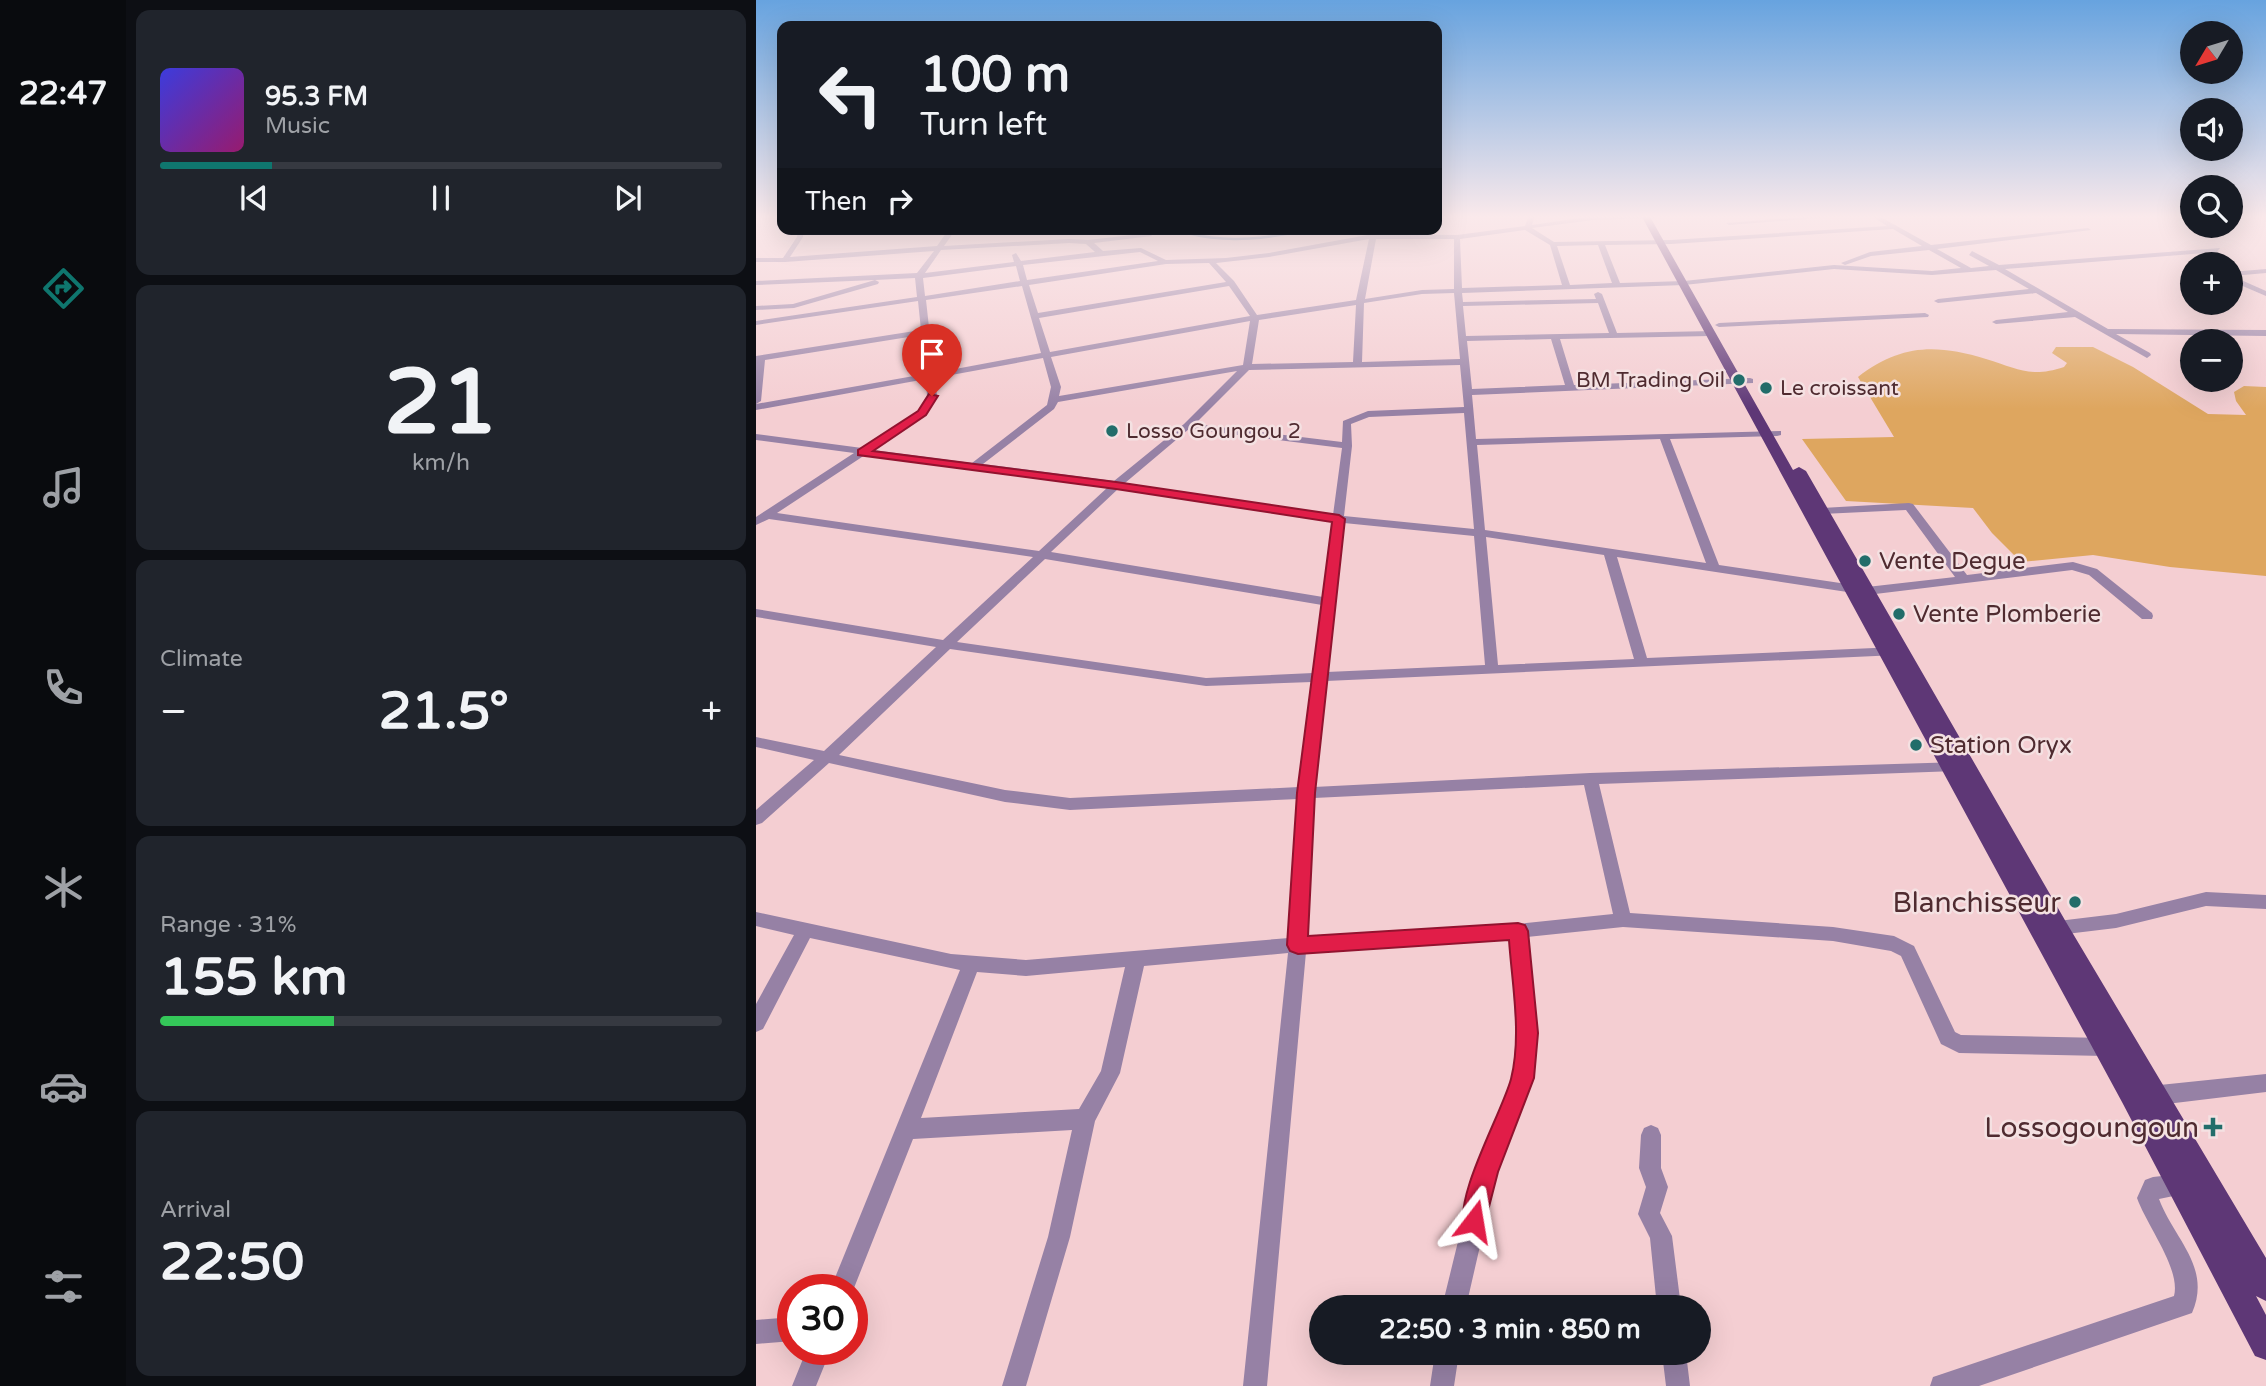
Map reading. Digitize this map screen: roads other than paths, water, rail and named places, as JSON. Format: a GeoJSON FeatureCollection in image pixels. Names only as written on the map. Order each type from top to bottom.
{"type":"FeatureCollection","features":[{"type":"Feature","properties":{"kind":"main road"},"geometry":{"type":"LineString","coordinates":[[1690,282],[1958,766],[2105,1047],[2266,1345]]}},
{"type":"Feature","properties":{"kind":"main road"},"geometry":{"type":"LineString","coordinates":[[1714,329],[1730,344]]}},
{"type":"Feature","properties":{"kind":"main road"},"geometry":{"type":"LineString","coordinates":[[1771,432],[1822,511],[1858,589]]}},
{"type":"Feature","properties":{"kind":"main road"},"geometry":{"type":"LineString","coordinates":[[1958,766],[2058,928],[2266,1284]]}},
{"type":"Feature","properties":{"kind":"street"},"geometry":{"type":"LineString","coordinates":[[756,283],[807,280]]}},
{"type":"Feature","properties":{"kind":"street"},"geometry":{"type":"LineString","coordinates":[[756,308],[794,306],[880,280]]}},
{"type":"Feature","properties":{"kind":"street"},"geometry":{"type":"LineString","coordinates":[[893,280],[914,284],[919,288]]}},
{"type":"Feature","properties":{"kind":"street"},"geometry":{"type":"LineString","coordinates":[[761,518],[928,407],[932,396],[919,280]]}},
{"type":"Feature","properties":{"kind":"street"},"geometry":{"type":"LineString","coordinates":[[973,467],[1042,415],[1055,400],[1056,387],[1048,355],[1024,280]]}},
{"type":"Feature","properties":{"kind":"street"},"geometry":{"type":"LineString","coordinates":[[756,323],[1058,280]]}},
{"type":"Feature","properties":{"kind":"street"},"geometry":{"type":"LineString","coordinates":[[756,819],[949,645],[1116,485],[1187,426],[1247,367],[1255,318],[1228,280]]}},
{"type":"Feature","properties":{"kind":"street"},"geometry":{"type":"LineString","coordinates":[[1357,365],[1360,302],[1364,280]]}},
{"type":"Feature","properties":{"kind":"street"},"geometry":{"type":"LineString","coordinates":[[1458,280],[1492,668]]}},
{"type":"Feature","properties":{"kind":"street"},"geometry":{"type":"LineString","coordinates":[[1565,280],[1567,287]]}},
{"type":"Feature","properties":{"kind":"street"},"geometry":{"type":"LineString","coordinates":[[1614,280],[1616,285]]}},
{"type":"Feature","properties":{"kind":"street"},"geometry":{"type":"LineString","coordinates":[[756,407],[1255,318],[1360,302],[1458,289],[1712,280]]}},
{"type":"Feature","properties":{"kind":"street"},"geometry":{"type":"LineString","coordinates":[[2017,280],[2147,355]]}},
{"type":"Feature","properties":{"kind":"street"},"geometry":{"type":"LineString","coordinates":[[2243,282],[2266,294]]}},
{"type":"Feature","properties":{"kind":"street"},"geometry":{"type":"LineString","coordinates":[[1035,316],[1231,283]]}},
{"type":"Feature","properties":{"kind":"street"},"geometry":{"type":"LineString","coordinates":[[1595,286],[1614,335]]}},
{"type":"Feature","properties":{"kind":"street"},"geometry":{"type":"LineString","coordinates":[[1938,301],[2037,291]]}},
{"type":"Feature","properties":{"kind":"street"},"geometry":{"type":"LineString","coordinates":[[1460,304],[1600,301]]}},
{"type":"Feature","properties":{"kind":"street"},"geometry":{"type":"LineString","coordinates":[[1996,323],[2077,314]]}},
{"type":"Feature","properties":{"kind":"street"},"geometry":{"type":"LineString","coordinates":[[1463,339],[1614,335],[1925,315]]}},
{"type":"Feature","properties":{"kind":"street"},"geometry":{"type":"LineString","coordinates":[[2104,331],[2266,333]]}},
{"type":"Feature","properties":{"kind":"street"},"geometry":{"type":"LineString","coordinates":[[756,401],[758,358],[924,332]]}},
{"type":"Feature","properties":{"kind":"street"},"geometry":{"type":"LineString","coordinates":[[1555,337],[1570,388]]}},
{"type":"Feature","properties":{"kind":"street"},"geometry":{"type":"LineString","coordinates":[[1055,400],[1247,367],[1465,362]]}},
{"type":"Feature","properties":{"kind":"street"},"geometry":{"type":"LineString","coordinates":[[1255,1386],[1298,945],[1306,793],[1347,446],[1346,422],[1360,416],[1570,388],[1744,378]]}},
{"type":"Feature","properties":{"kind":"street"},"geometry":{"type":"LineString","coordinates":[[1187,426],[1347,446]]}},
{"type":"Feature","properties":{"kind":"street"},"geometry":{"type":"LineString","coordinates":[[1472,442],[1771,432]]}},
{"type":"Feature","properties":{"kind":"street"},"geometry":{"type":"LineString","coordinates":[[1664,436],[1714,568]]}},
{"type":"Feature","properties":{"kind":"street"},"geometry":{"type":"LineString","coordinates":[[759,440],[1116,485],[1339,519],[1480,533],[1858,589],[1964,580],[2040,568],[2081,568],[2093,572],[2147,616]]}},
{"type":"Feature","properties":{"kind":"street"},"geometry":{"type":"LineString","coordinates":[[1822,511],[1909,506],[1964,580]]}},
{"type":"Feature","properties":{"kind":"street"},"geometry":{"type":"LineString","coordinates":[[761,518],[1044,556],[1328,602]]}},
{"type":"Feature","properties":{"kind":"street"},"geometry":{"type":"LineString","coordinates":[[1610,554],[1641,661]]}},
{"type":"Feature","properties":{"kind":"street"},"geometry":{"type":"LineString","coordinates":[[756,613],[949,645],[1206,682],[1894,651]]}},
{"type":"Feature","properties":{"kind":"street"},"geometry":{"type":"LineString","coordinates":[[756,742],[1042,803],[1070,804],[1590,779],[1958,766]]}},
{"type":"Feature","properties":{"kind":"street"},"geometry":{"type":"LineString","coordinates":[[1590,779],[1623,920]]}},
{"type":"Feature","properties":{"kind":"street"},"geometry":{"type":"LineString","coordinates":[[2058,928],[2116,921],[2206,899],[2266,902]]}},
{"type":"Feature","properties":{"kind":"street"},"geometry":{"type":"LineString","coordinates":[[756,919],[971,965],[1026,968],[1298,945],[1518,931],[1623,920],[1820,933],[1894,944],[1908,951],[1945,1031],[1953,1041],[1997,1046],[2105,1047]]}},
{"type":"Feature","properties":{"kind":"street"},"geometry":{"type":"LineString","coordinates":[[756,1023],[805,931]]}},
{"type":"Feature","properties":{"kind":"street"},"geometry":{"type":"LineString","coordinates":[[1457,1295],[1486,1172],[1523,1078],[1527,1033],[1518,931]]}},
{"type":"Feature","properties":{"kind":"street"},"geometry":{"type":"LineString","coordinates":[[1014,1386],[1059,1237],[1085,1119],[1110,1073],[1136,960]]}},
{"type":"Feature","properties":{"kind":"street"},"geometry":{"type":"LineString","coordinates":[[848,1274],[971,965]]}},
{"type":"Feature","properties":{"kind":"street"},"geometry":{"type":"LineString","coordinates":[[2131,1094],[2156,1097],[2266,1083]]}},
{"type":"Feature","properties":{"kind":"street"},"geometry":{"type":"LineString","coordinates":[[906,1129],[1085,1119]]}},
{"type":"Feature","properties":{"kind":"street"},"geometry":{"type":"LineString","coordinates":[[1651,1135],[1650,1168],[1656,1195],[1650,1214],[1661,1236],[1668,1295]]}},
{"type":"Feature","properties":{"kind":"street"},"geometry":{"type":"LineString","coordinates":[[1942,1386],[2185,1305],[2190,1291],[2186,1277],[2148,1198],[2153,1188],[2180,1185]]}},
{"type":"Feature","properties":{"kind":"street"},"geometry":{"type":"LineString","coordinates":[[756,1332],[777,1330]]}},
{"type":"Feature","properties":{"kind":"street"},"geometry":{"type":"LineString","coordinates":[[804,1386],[813,1365]]}},
{"type":"Feature","properties":{"kind":"street"},"geometry":{"type":"LineString","coordinates":[[1442,1386],[1445,1365]]}},
{"type":"Feature","properties":{"kind":"street"},"geometry":{"type":"LineString","coordinates":[[1676,1365],[1678,1386]]}},
{"type":"Feature","properties":{"kind":"place","name":"BM Trading Oil"},"geometry":{"type":"Point","coordinates":[1739,380]}},
{"type":"Feature","properties":{"kind":"place","name":"Le croissant"},"geometry":{"type":"Point","coordinates":[1766,388]}},
{"type":"Feature","properties":{"kind":"place","name":"Losso Goungou 2"},"geometry":{"type":"Point","coordinates":[1112,431]}},
{"type":"Feature","properties":{"kind":"place","name":"Vente Degue"},"geometry":{"type":"Point","coordinates":[1865,561]}},
{"type":"Feature","properties":{"kind":"place","name":"Vente Plomberie"},"geometry":{"type":"Point","coordinates":[1899,614]}},
{"type":"Feature","properties":{"kind":"place","name":"Station Oryx"},"geometry":{"type":"Point","coordinates":[1916,745]}},
{"type":"Feature","properties":{"kind":"place","name":"Blanchisseur"},"geometry":{"type":"Point","coordinates":[2075,902]}},
{"type":"Feature","properties":{"kind":"place","name":"Lossogoungoun"},"geometry":{"type":"Point","coordinates":[2213,1127]}}]}
